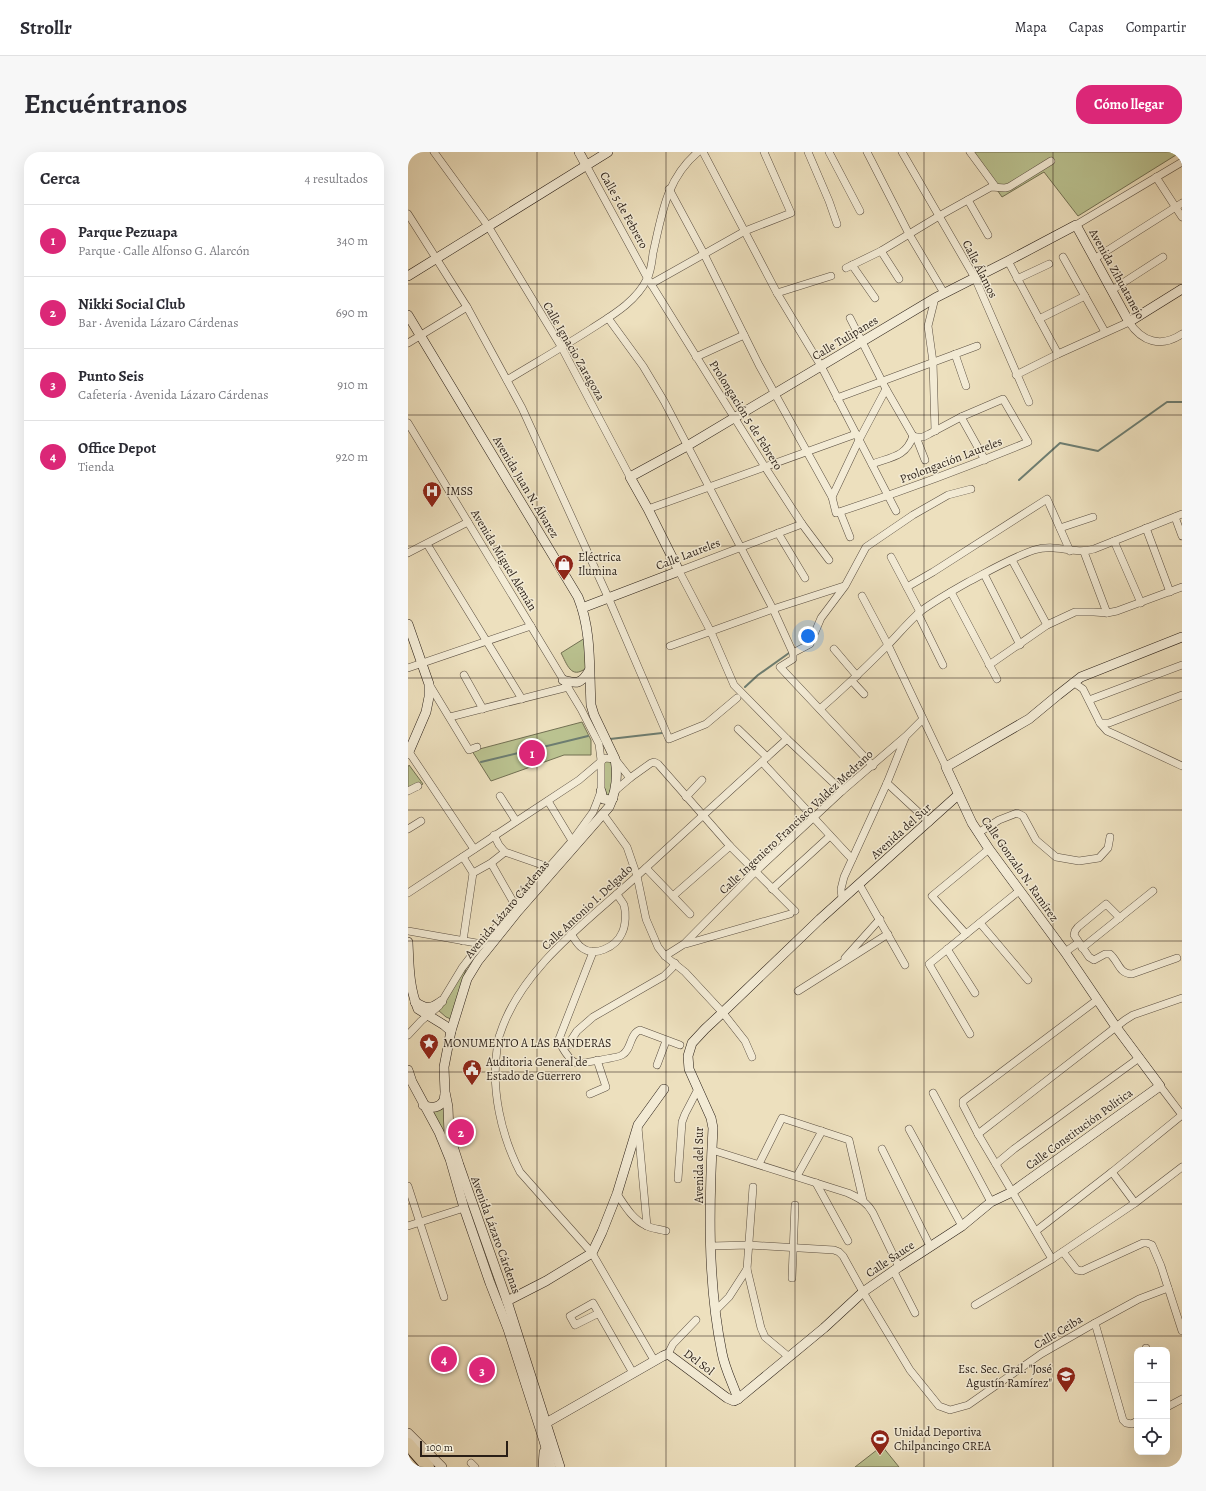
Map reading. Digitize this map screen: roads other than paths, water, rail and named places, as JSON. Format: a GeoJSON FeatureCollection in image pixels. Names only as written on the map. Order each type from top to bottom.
{"type":"FeatureCollection","features":[{"type":"Feature","properties":{"kind":"highway"},"geometry":{"type":"LineString","coordinates":[[408,1444],[428,1467]]}},
{"type":"Feature","properties":{"kind":"highway"},"geometry":{"type":"LineString","coordinates":[[408,1452],[421,1467]]}},
{"type":"Feature","properties":{"kind":"street","name":"Calle Ignacio Zaragoza"},"geometry":{"type":"LineString","coordinates":[[434,152],[488,226],[562,348],[648,509],[679,571]]}},
{"type":"Feature","properties":{"kind":"street","name":"Calle 5 de Febrero"},"geometry":{"type":"LineString","coordinates":[[579,152],[649,281]]}},
{"type":"Feature","properties":{"kind":"street"},"geometry":{"type":"LineString","coordinates":[[408,276],[608,152]]}},
{"type":"Feature","properties":{"kind":"street"},"geometry":{"type":"LineString","coordinates":[[649,281],[662,212],[669,189],[675,178],[698,152]]}},
{"type":"Feature","properties":{"kind":"street"},"geometry":{"type":"LineString","coordinates":[[703,152],[777,293],[821,366],[896,512]]}},
{"type":"Feature","properties":{"kind":"street"},"geometry":{"type":"LineString","coordinates":[[507,380],[562,348],[608,318],[629,302],[649,281],[704,254],[745,230],[791,213],[764,152]]}},
{"type":"Feature","properties":{"kind":"street"},"geometry":{"type":"LineString","coordinates":[[808,152],[830,201],[837,224]]}},
{"type":"Feature","properties":{"kind":"street"},"geometry":{"type":"LineString","coordinates":[[829,152],[860,211]]}},
{"type":"Feature","properties":{"kind":"street"},"geometry":{"type":"LineString","coordinates":[[867,152],[909,234],[944,293]]}},
{"type":"Feature","properties":{"kind":"street","name":"Calle Álamos"},"geometry":{"type":"LineString","coordinates":[[902,152],[975,278],[1029,402]]}},
{"type":"Feature","properties":{"kind":"street"},"geometry":{"type":"LineString","coordinates":[[970,152],[995,186]]}},
{"type":"Feature","properties":{"kind":"street"},"geometry":{"type":"LineString","coordinates":[[875,298],[849,267],[881,251],[938,216],[991,187],[1009,187],[1051,162]]}},
{"type":"Feature","properties":{"kind":"street"},"geometry":{"type":"LineString","coordinates":[[1076,225],[1182,162]]}},
{"type":"Feature","properties":{"kind":"street"},"geometry":{"type":"LineString","coordinates":[[1156,177],[1179,205],[1182,217]]}},
{"type":"Feature","properties":{"kind":"street"},"geometry":{"type":"LineString","coordinates":[[669,189],[704,254],[775,394],[832,497],[850,537]]}},
{"type":"Feature","properties":{"kind":"street"},"geometry":{"type":"LineString","coordinates":[[968,200],[988,235]]}},
{"type":"Feature","properties":{"kind":"street"},"geometry":{"type":"LineString","coordinates":[[1094,259],[1179,205]]}},
{"type":"Feature","properties":{"kind":"street"},"geometry":{"type":"LineString","coordinates":[[408,214],[467,307],[522,408],[608,597],[669,738],[706,724],[737,698]]}},
{"type":"Feature","properties":{"kind":"street","name":"Avenida Zihuatanejo"},"geometry":{"type":"LineString","coordinates":[[1076,225],[1128,322],[1136,332],[1148,340],[1159,341],[1174,339],[1182,334]]}},
{"type":"Feature","properties":{"kind":"street","name":"Calle Tulipanes"},"geometry":{"type":"LineString","coordinates":[[630,477],[687,446],[935,298],[1076,225]]}},
{"type":"Feature","properties":{"kind":"street"},"geometry":{"type":"LineString","coordinates":[[881,251],[899,279]]}},
{"type":"Feature","properties":{"kind":"street"},"geometry":{"type":"LineString","coordinates":[[1063,257],[1105,332]]}},
{"type":"Feature","properties":{"kind":"street"},"geometry":{"type":"LineString","coordinates":[[1112,290],[1163,257]]}},
{"type":"Feature","properties":{"kind":"street"},"geometry":{"type":"LineString","coordinates":[[1008,261],[1058,354]]}},
{"type":"Feature","properties":{"kind":"street"},"geometry":{"type":"LineString","coordinates":[[1017,279],[1049,264]]}},
{"type":"Feature","properties":{"kind":"street"},"geometry":{"type":"LineString","coordinates":[[777,293],[831,276]]}},
{"type":"Feature","properties":{"kind":"street","name":"Prolongación 5 de Febrero"},"geometry":{"type":"LineString","coordinates":[[649,281],[765,467],[802,524],[829,560]]}},
{"type":"Feature","properties":{"kind":"street"},"geometry":{"type":"LineString","coordinates":[[1016,375],[1128,322],[1182,289]]}},
{"type":"Feature","properties":{"kind":"street"},"geometry":{"type":"LineString","coordinates":[[1039,319],[1085,296]]}},
{"type":"Feature","properties":{"kind":"street"},"geometry":{"type":"LineString","coordinates":[[935,298],[928,326],[933,362],[935,431]]}},
{"type":"Feature","properties":{"kind":"street"},"geometry":{"type":"LineString","coordinates":[[408,343],[467,307]]}},
{"type":"Feature","properties":{"kind":"street","name":"Avenida Juan N. Álvarez"},"geometry":{"type":"LineString","coordinates":[[408,315],[578,596],[588,636],[591,705],[594,715],[615,759]]}},
{"type":"Feature","properties":{"kind":"street"},"geometry":{"type":"LineString","coordinates":[[608,318],[643,366],[664,401],[773,609],[794,653],[793,659],[780,667],[874,766]]}},
{"type":"Feature","properties":{"kind":"street"},"geometry":{"type":"LineString","coordinates":[[850,318],[886,389],[915,437],[925,460]]}},
{"type":"Feature","properties":{"kind":"street"},"geometry":{"type":"LineString","coordinates":[[696,357],[744,335]]}},
{"type":"Feature","properties":{"kind":"street"},"geometry":{"type":"LineString","coordinates":[[837,398],[977,346]]}},
{"type":"Feature","properties":{"kind":"street"},"geometry":{"type":"LineString","coordinates":[[955,354],[966,386]]}},
{"type":"Feature","properties":{"kind":"street"},"geometry":{"type":"LineString","coordinates":[[832,497],[858,437],[886,389]]}},
{"type":"Feature","properties":{"kind":"street","name":"Prolongación Laureles"},"geometry":{"type":"LineString","coordinates":[[838,512],[985,460],[1028,442],[1003,399],[961,417]]}},
{"type":"Feature","properties":{"kind":"street"},"geometry":{"type":"LineString","coordinates":[[915,437],[922,437],[961,417],[985,460]]}},
{"type":"Feature","properties":{"kind":"street","name":"Avenida Miguel Alemán"},"geometry":{"type":"LineString","coordinates":[[408,423],[581,709]]}},
{"type":"Feature","properties":{"kind":"street"},"geometry":{"type":"LineString","coordinates":[[648,509],[808,452],[858,437]]}},
{"type":"Feature","properties":{"kind":"street"},"geometry":{"type":"LineString","coordinates":[[872,464],[904,453],[915,437]]}},
{"type":"Feature","properties":{"kind":"street"},"geometry":{"type":"LineString","coordinates":[[794,653],[810,644],[821,618],[844,586],[866,547],[913,515],[948,495],[971,489]]}},
{"type":"Feature","properties":{"kind":"street"},"geometry":{"type":"LineString","coordinates":[[907,588],[1046,499],[1070,551]]}},
{"type":"Feature","properties":{"kind":"street"},"geometry":{"type":"LineString","coordinates":[[820,709],[855,678],[919,613],[951,592],[984,574],[1034,550],[1049,547],[1084,552],[1182,514]]}},
{"type":"Feature","properties":{"kind":"street"},"geometry":{"type":"LineString","coordinates":[[1060,528],[1093,517]]}},
{"type":"Feature","properties":{"kind":"street"},"geometry":{"type":"LineString","coordinates":[[1175,517],[1182,536]]}},
{"type":"Feature","properties":{"kind":"street"},"geometry":{"type":"LineString","coordinates":[[408,553],[468,522]]}},
{"type":"Feature","properties":{"kind":"street","name":"Calle Laureles"},"geometry":{"type":"LineString","coordinates":[[582,608],[802,524]]}},
{"type":"Feature","properties":{"kind":"street"},"geometry":{"type":"LineString","coordinates":[[1146,528],[1170,592]]}},
{"type":"Feature","properties":{"kind":"street"},"geometry":{"type":"LineString","coordinates":[[778,533],[805,578]]}},
{"type":"Feature","properties":{"kind":"street"},"geometry":{"type":"LineString","coordinates":[[1114,541],[1141,603]]}},
{"type":"Feature","properties":{"kind":"street"},"geometry":{"type":"LineString","coordinates":[[427,544],[522,699]]}},
{"type":"Feature","properties":{"kind":"street"},"geometry":{"type":"LineString","coordinates":[[1084,552],[1107,613]]}},
{"type":"Feature","properties":{"kind":"street"},"geometry":{"type":"LineString","coordinates":[[891,557],[943,665]]}},
{"type":"Feature","properties":{"kind":"street"},"geometry":{"type":"LineString","coordinates":[[1012,560],[1047,625]]}},
{"type":"Feature","properties":{"kind":"street"},"geometry":{"type":"LineString","coordinates":[[679,571],[711,632],[734,685],[787,739],[842,791]]}},
{"type":"Feature","properties":{"kind":"street"},"geometry":{"type":"LineString","coordinates":[[984,574],[1020,645]]}},
{"type":"Feature","properties":{"kind":"street"},"geometry":{"type":"LineString","coordinates":[[670,646],[773,609],[844,586]]}},
{"type":"Feature","properties":{"kind":"street"},"geometry":{"type":"LineString","coordinates":[[989,665],[1047,625],[1075,612],[1107,613],[1141,603],[1182,587]]}},
{"type":"Feature","properties":{"kind":"street"},"geometry":{"type":"LineString","coordinates":[[951,592],[997,679]]}},
{"type":"Feature","properties":{"kind":"street","name":"Calle Gonzalo N. Ramírez"},"geometry":{"type":"LineString","coordinates":[[862,596],[888,645],[958,795],[978,833],[1065,952],[1116,1027],[1182,1115]]}},
{"type":"Feature","properties":{"kind":"street"},"geometry":{"type":"LineString","coordinates":[[408,624],[429,684],[469,750],[477,747]]}},
{"type":"Feature","properties":{"kind":"street"},"geometry":{"type":"LineString","coordinates":[[408,668],[531,626]]}},
{"type":"Feature","properties":{"kind":"street"},"geometry":{"type":"LineString","coordinates":[[946,767],[1029,719],[1081,677],[1108,665],[1182,637]]}},
{"type":"Feature","properties":{"kind":"street"},"geometry":{"type":"LineString","coordinates":[[834,649],[855,678],[864,694]]}},
{"type":"Feature","properties":{"kind":"street"},"geometry":{"type":"LineString","coordinates":[[1089,700],[1182,664]]}},
{"type":"Feature","properties":{"kind":"street"},"geometry":{"type":"LineString","coordinates":[[450,717],[522,699],[566,684],[580,682],[589,671]]}},
{"type":"Feature","properties":{"kind":"street"},"geometry":{"type":"LineString","coordinates":[[464,675],[483,708]]}},
{"type":"Feature","properties":{"kind":"street"},"geometry":{"type":"LineString","coordinates":[[1073,682],[1083,689],[1096,717],[1107,731],[1182,766]]}},
{"type":"Feature","properties":{"kind":"street"},"geometry":{"type":"LineString","coordinates":[[429,684],[429,697],[426,712],[409,753],[474,849]]}},
{"type":"Feature","properties":{"kind":"street"},"geometry":{"type":"LineString","coordinates":[[1100,723],[1109,723],[1182,695]]}},
{"type":"Feature","properties":{"kind":"street","name":"Avenida Lázaro Cárdenas"},"geometry":{"type":"LineString","coordinates":[[408,1035],[442,1001],[462,968],[514,905],[548,867],[574,844],[592,812],[601,791],[601,760],[599,744],[581,709]]}},
{"type":"Feature","properties":{"kind":"street","name":"Calle Ingeniero Francisco Valdez Medrano"},"geometry":{"type":"LineString","coordinates":[[665,956],[684,944],[756,872],[842,791],[874,766],[922,719]]}},
{"type":"Feature","properties":{"kind":"street"},"geometry":{"type":"LineString","coordinates":[[738,729],[814,818],[852,859]]}},
{"type":"Feature","properties":{"kind":"street"},"geometry":{"type":"LineString","coordinates":[[842,898],[842,882],[887,783],[906,736]]}},
{"type":"Feature","properties":{"kind":"street","name":"Calle Antonio I. Delgado"},"geometry":{"type":"LineString","coordinates":[[654,1360],[592,1253],[520,1172],[513,1158],[504,1134],[498,1100],[495,1064],[499,1035],[508,1014],[525,985],[571,934],[646,868],[787,739]]}},
{"type":"Feature","properties":{"kind":"street"},"geometry":{"type":"LineString","coordinates":[[408,893],[579,780],[601,760],[605,758],[615,759],[630,778]]}},
{"type":"Feature","properties":{"kind":"street"},"geometry":{"type":"LineString","coordinates":[[614,794],[615,759]]}},
{"type":"Feature","properties":{"kind":"street"},"geometry":{"type":"LineString","coordinates":[[601,791],[603,798],[610,800],[630,778],[651,763],[654,762],[658,764],[730,846],[772,889],[792,913],[684,944]]}},
{"type":"Feature","properties":{"kind":"street"},"geometry":{"type":"LineString","coordinates":[[686,797],[702,780]]}},
{"type":"Feature","properties":{"kind":"street"},"geometry":{"type":"LineString","coordinates":[[887,783],[929,822]]}},
{"type":"Feature","properties":{"kind":"street"},"geometry":{"type":"LineString","coordinates":[[408,791],[418,786]]}},
{"type":"Feature","properties":{"kind":"street","name":"Avenida Lázaro Cárdenas"},"geometry":{"type":"LineString","coordinates":[[560,1467],[507,1301],[449,1134],[444,1067],[451,1031],[467,979],[478,961],[574,844],[603,814],[614,794]]}},
{"type":"Feature","properties":{"kind":"street","name":"Avenida del Sur"},"geometry":{"type":"LineString","coordinates":[[738,1399],[722,1355],[715,1311],[711,1246],[713,1128],[711,1118],[689,1069],[688,1056],[692,1043],[842,898],[958,795]]}},
{"type":"Feature","properties":{"kind":"street"},"geometry":{"type":"LineString","coordinates":[[500,796],[516,821]]}},
{"type":"Feature","properties":{"kind":"street"},"geometry":{"type":"LineString","coordinates":[[548,801],[574,844]]}},
{"type":"Feature","properties":{"kind":"street"},"geometry":{"type":"LineString","coordinates":[[978,833],[990,825],[1017,813],[1023,816],[1036,840],[1056,856],[1079,861],[1098,858],[1108,848],[1110,837]]}},
{"type":"Feature","properties":{"kind":"street"},"geometry":{"type":"LineString","coordinates":[[603,814],[627,847],[637,876],[646,919],[658,947],[665,956],[675,963],[723,1013],[745,1041],[752,1057]]}},
{"type":"Feature","properties":{"kind":"street"},"geometry":{"type":"LineString","coordinates":[[408,829],[421,820]]}},
{"type":"Feature","properties":{"kind":"street"},"geometry":{"type":"LineString","coordinates":[[494,835],[499,845],[505,852],[548,867]]}},
{"type":"Feature","properties":{"kind":"street"},"geometry":{"type":"LineString","coordinates":[[772,889],[830,836]]}},
{"type":"Feature","properties":{"kind":"street"},"geometry":{"type":"LineString","coordinates":[[673,896],[730,846]]}},
{"type":"Feature","properties":{"kind":"street"},"geometry":{"type":"LineString","coordinates":[[966,934],[932,896],[989,849]]}},
{"type":"Feature","properties":{"kind":"street"},"geometry":{"type":"LineString","coordinates":[[473,873],[491,863],[505,852]]}},
{"type":"Feature","properties":{"kind":"street"},"geometry":{"type":"LineString","coordinates":[[463,857],[473,873],[463,941]]}},
{"type":"Feature","properties":{"kind":"street"},"geometry":{"type":"LineString","coordinates":[[491,863],[514,905]]}},
{"type":"Feature","properties":{"kind":"street"},"geometry":{"type":"LineString","coordinates":[[646,868],[690,914]]}},
{"type":"Feature","properties":{"kind":"street"},"geometry":{"type":"LineString","coordinates":[[859,884],[905,965]]}},
{"type":"Feature","properties":{"kind":"street"},"geometry":{"type":"LineString","coordinates":[[970,1034],[929,964],[1019,891]]}},
{"type":"Feature","properties":{"kind":"street"},"geometry":{"type":"LineString","coordinates":[[1065,952],[1080,945],[1120,918],[1154,891]]}},
{"type":"Feature","properties":{"kind":"street"},"geometry":{"type":"LineString","coordinates":[[571,934],[581,947],[593,952],[599,951],[615,943],[622,933],[625,920],[624,905],[616,894]]}},
{"type":"Feature","properties":{"kind":"street"},"geometry":{"type":"LineString","coordinates":[[1120,918],[1106,904],[1075,931],[1074,935],[1089,957],[1094,960],[1106,954],[1110,954],[1114,957],[1122,971],[1126,974],[1132,974],[1177,958]]}},
{"type":"Feature","properties":{"kind":"street"},"geometry":{"type":"LineString","coordinates":[[839,965],[880,919]]}},
{"type":"Feature","properties":{"kind":"street"},"geometry":{"type":"LineString","coordinates":[[980,923],[1028,980]]}},
{"type":"Feature","properties":{"kind":"street"},"geometry":{"type":"LineString","coordinates":[[408,930],[482,944]]}},
{"type":"Feature","properties":{"kind":"street"},"geometry":{"type":"LineString","coordinates":[[798,991],[888,934]]}},
{"type":"Feature","properties":{"kind":"street"},"geometry":{"type":"LineString","coordinates":[[408,942],[408,974],[418,1009],[451,1031]]}},
{"type":"Feature","properties":{"kind":"street"},"geometry":{"type":"LineString","coordinates":[[947,949],[975,992]]}},
{"type":"Feature","properties":{"kind":"street"},"geometry":{"type":"LineString","coordinates":[[593,952],[559,1039],[571,1060],[577,1064],[622,1055],[628,1049],[635,1033],[640,1030],[680,1046]]}},
{"type":"Feature","properties":{"kind":"street"},"geometry":{"type":"LineString","coordinates":[[562,1046],[568,1045],[577,1031],[594,1017],[608,1007],[664,976],[669,972],[675,963]]}},
{"type":"Feature","properties":{"kind":"street"},"geometry":{"type":"LineString","coordinates":[[978,1134],[1125,1020],[1133,1015],[1182,998]]}},
{"type":"Feature","properties":{"kind":"street"},"geometry":{"type":"LineString","coordinates":[[1052,1259],[978,1134],[963,1105],[963,1102],[1097,1000]]}},
{"type":"Feature","properties":{"kind":"street"},"geometry":{"type":"LineString","coordinates":[[415,1002],[422,1007],[428,1008],[442,1001]]}},
{"type":"Feature","properties":{"kind":"street"},"geometry":{"type":"LineString","coordinates":[[657,1065],[666,1040]]}},
{"type":"Feature","properties":{"kind":"street"},"geometry":{"type":"LineString","coordinates":[[996,1164],[1014,1149],[1139,1058]]}},
{"type":"Feature","properties":{"kind":"street"},"geometry":{"type":"LineString","coordinates":[[590,1094],[606,1087],[597,1060]]}},
{"type":"Feature","properties":{"kind":"street","name":"Avenida Lázaro Cárdenas"},"geometry":{"type":"LineString","coordinates":[[408,1070],[423,1105],[445,1146],[464,1208],[508,1329],[551,1467]]}},
{"type":"Feature","properties":{"kind":"street","name":"Calle Constitución Política"},"geometry":{"type":"LineString","coordinates":[[1012,1192],[1160,1086]]}},
{"type":"Feature","properties":{"kind":"street"},"geometry":{"type":"LineString","coordinates":[[507,1301],[546,1281],[592,1253],[617,1194],[638,1125],[664,1089]]}},
{"type":"Feature","properties":{"kind":"street"},"geometry":{"type":"LineString","coordinates":[[678,1179],[682,1122],[698,1089]]}},
{"type":"Feature","properties":{"kind":"street"},"geometry":{"type":"LineString","coordinates":[[423,1105],[428,1107],[438,1106],[444,1100],[445,1092]]}},
{"type":"Feature","properties":{"kind":"street"},"geometry":{"type":"LineString","coordinates":[[933,1093],[991,1202]]}},
{"type":"Feature","properties":{"kind":"street"},"geometry":{"type":"LineString","coordinates":[[1036,1231],[1182,1115]]}},
{"type":"Feature","properties":{"kind":"street"},"geometry":{"type":"LineString","coordinates":[[759,1164],[782,1118],[849,1140],[863,1200]]}},
{"type":"Feature","properties":{"kind":"street"},"geometry":{"type":"LineString","coordinates":[[638,1125],[647,1226]]}},
{"type":"Feature","properties":{"kind":"street"},"geometry":{"type":"LineString","coordinates":[[909,1129],[962,1226]]}},
{"type":"Feature","properties":{"kind":"street"},"geometry":{"type":"LineString","coordinates":[[797,1176],[822,1131]]}},
{"type":"Feature","properties":{"kind":"street"},"geometry":{"type":"LineString","coordinates":[[882,1149],[930,1246]]}},
{"type":"Feature","properties":{"kind":"street"},"geometry":{"type":"LineString","coordinates":[[712,1150],[848,1192],[863,1200],[871,1210],[915,1313]]}},
{"type":"Feature","properties":{"kind":"street"},"geometry":{"type":"LineString","coordinates":[[975,1305],[1063,1252],[1135,1203],[1182,1167]]}},
{"type":"Feature","properties":{"kind":"street"},"geometry":{"type":"LineString","coordinates":[[1112,1172],[1135,1203]]}},
{"type":"Feature","properties":{"kind":"street"},"geometry":{"type":"LineString","coordinates":[[816,1182],[848,1241]]}},
{"type":"Feature","properties":{"kind":"street"},"geometry":{"type":"LineString","coordinates":[[408,1186],[444,1297]]}},
{"type":"Feature","properties":{"kind":"street"},"geometry":{"type":"LineString","coordinates":[[738,1399],[789,1357],[766,1337],[761,1328],[746,1269],[753,1187]]}},
{"type":"Feature","properties":{"kind":"street","name":"Calle Sauce"},"geometry":{"type":"LineString","coordinates":[[789,1357],[824,1328],[862,1292],[896,1268],[962,1226],[991,1202],[1012,1192]]}},
{"type":"Feature","properties":{"kind":"street"},"geometry":{"type":"LineString","coordinates":[[617,1194],[629,1212],[647,1226],[666,1230]]}},
{"type":"Feature","properties":{"kind":"street"},"geometry":{"type":"LineString","coordinates":[[792,1278],[796,1204]]}},
{"type":"Feature","properties":{"kind":"street"},"geometry":{"type":"LineString","coordinates":[[408,1226],[464,1208]]}},
{"type":"Feature","properties":{"kind":"street"},"geometry":{"type":"LineString","coordinates":[[1063,1252],[1077,1270],[1082,1271],[1143,1243],[1152,1245],[1155,1249],[1182,1331]]}},
{"type":"Feature","properties":{"kind":"street"},"geometry":{"type":"LineString","coordinates":[[711,1246],[749,1245],[793,1248]]}},
{"type":"Feature","properties":{"kind":"street","name":"Calle Ceiba"},"geometry":{"type":"LineString","coordinates":[[793,1248],[834,1250],[843,1256],[862,1292],[910,1370],[938,1406],[950,1410],[968,1405],[1042,1354],[1095,1323],[1139,1299],[1168,1288]]}},
{"type":"Feature","properties":{"kind":"street"},"geometry":{"type":"LineString","coordinates":[[715,1311],[729,1297],[746,1269]]}},
{"type":"Feature","properties":{"kind":"street"},"geometry":{"type":"LineString","coordinates":[[599,1313],[633,1373]]}},
{"type":"Feature","properties":{"kind":"street"},"geometry":{"type":"LineString","coordinates":[[668,1354],[673,1344],[696,1320]]}},
{"type":"Feature","properties":{"kind":"street"},"geometry":{"type":"LineString","coordinates":[[1095,1323],[1123,1420],[1126,1423],[1134,1423]]}},
{"type":"Feature","properties":{"kind":"street","name":"Del Sol"},"geometry":{"type":"LineString","coordinates":[[546,1423],[654,1360],[668,1354],[727,1398],[734,1401],[738,1399]]}},
{"type":"Feature","properties":{"kind":"street"},"geometry":{"type":"LineString","coordinates":[[1170,1405],[1182,1399]]}},
{"type":"Feature","properties":{"kind":"street"},"geometry":{"type":"LineString","coordinates":[[408,1433],[442,1467]]}},
{"type":"Feature","properties":{"kind":"street"},"geometry":{"type":"LineString","coordinates":[[543,1467],[544,1441]]}},
{"type":"Feature","properties":{"kind":"waterway"},"geometry":{"type":"LineString","coordinates":[[1019,480],[1060,443],[1098,451],[1167,402],[1182,402]]}},
{"type":"Feature","properties":{"kind":"waterway"},"geometry":{"type":"LineString","coordinates":[[745,687],[758,675],[789,653]]}},
{"type":"Feature","properties":{"kind":"waterway"},"geometry":{"type":"LineString","coordinates":[[610,739],[662,733]]}},
{"type":"Feature","properties":{"kind":"waterway"},"geometry":{"type":"LineString","coordinates":[[481,762],[588,736]]}},
{"type":"Feature","properties":{"kind":"place","name":"IMSS"},"geometry":{"type":"Point","coordinates":[432,508]}},
{"type":"Feature","properties":{"kind":"place","name":"Eléctrica Ilumina"},"geometry":{"type":"Point","coordinates":[564,581]}},
{"type":"Feature","properties":{"kind":"place","name":"Parque Pezuapa"},"geometry":{"type":"Point","coordinates":[532,753]}},
{"type":"Feature","properties":{"kind":"place","name":"MONUMENTO A LAS BANDERAS"},"geometry":{"type":"Point","coordinates":[429,1060]}},
{"type":"Feature","properties":{"kind":"place","name":"Auditoria General de Estado de Guerrero"},"geometry":{"type":"Point","coordinates":[472,1086]}},
{"type":"Feature","properties":{"kind":"place","name":"Nikki Social Club"},"geometry":{"type":"Point","coordinates":[461,1132]}},
{"type":"Feature","properties":{"kind":"place","name":"Office Depot"},"geometry":{"type":"Point","coordinates":[444,1359]}},
{"type":"Feature","properties":{"kind":"place","name":"Punto Seis"},"geometry":{"type":"Point","coordinates":[482,1370]}},
{"type":"Feature","properties":{"kind":"place","name":"Esc. Sec. Gral. \"José Agustín Ramírez\""},"geometry":{"type":"Point","coordinates":[1066,1393]}},
{"type":"Feature","properties":{"kind":"place","name":"Unidad Deportiva Chilpancingo CREA"},"geometry":{"type":"Point","coordinates":[880,1456]}}]}
